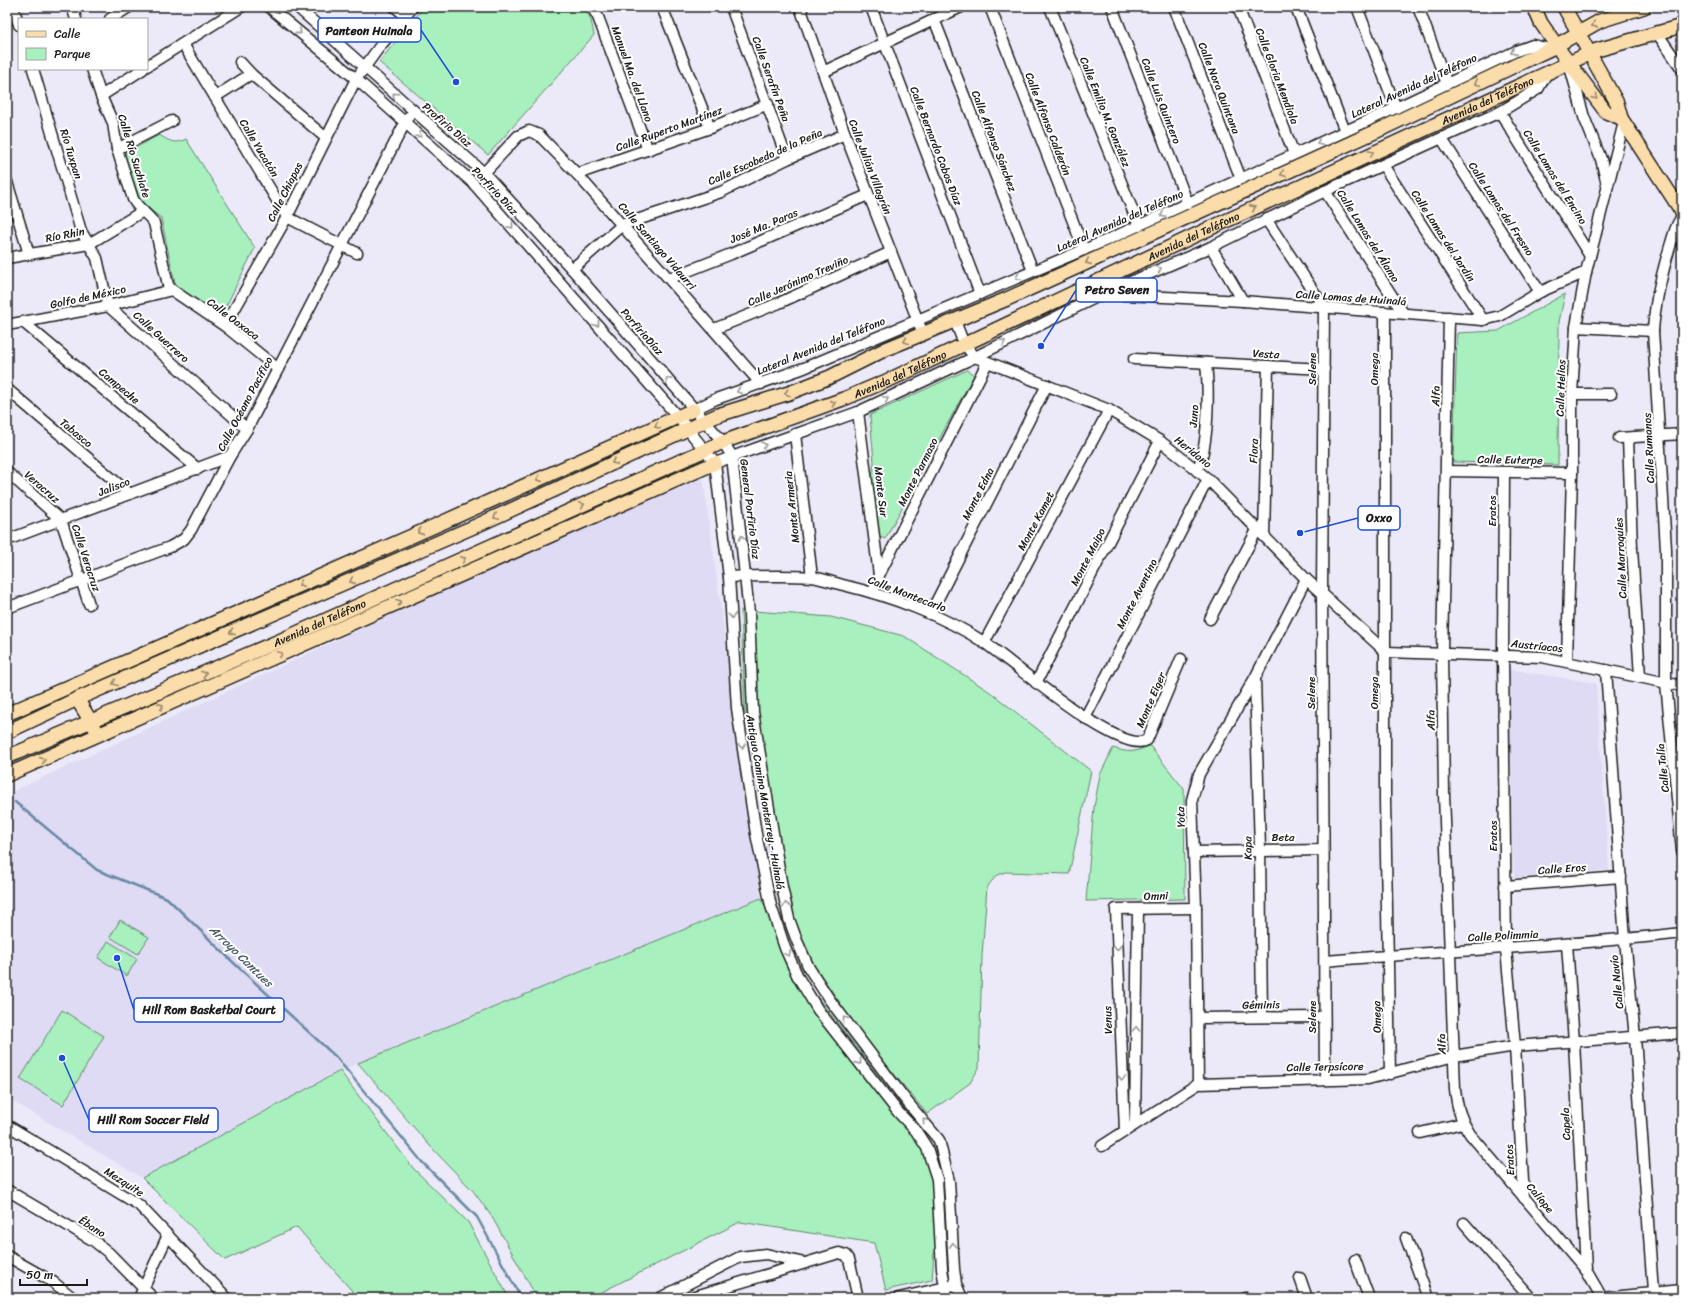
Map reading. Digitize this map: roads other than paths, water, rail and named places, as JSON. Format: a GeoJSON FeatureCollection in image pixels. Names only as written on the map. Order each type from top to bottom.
{"type":"FeatureCollection","features":[{"type":"Feature","properties":{"kind":"main road"},"geometry":{"type":"LineString","coordinates":[[1534,7],[1560,53],[1606,112],[1623,120]]}},
{"type":"Feature","properties":{"kind":"main road"},"geometry":{"type":"LineString","coordinates":[[1564,7],[1617,103],[1623,120],[1682,212]]}},
{"type":"Feature","properties":{"kind":"main road","name":"Avenida del Teléfono"},"geometry":{"type":"LineString","coordinates":[[7,757],[279,641],[723,442],[846,398],[891,379],[1410,135],[1547,73],[1560,53],[1584,43],[1600,21],[1640,8]]}},
{"type":"Feature","properties":{"kind":"main road","name":"Avenida del Teléfono"},"geometry":{"type":"LineString","coordinates":[[76,699],[446,539],[725,412],[810,386],[886,349],[955,321],[1110,246],[1375,125],[1584,43],[1657,33],[1682,26]]}},
{"type":"Feature","properties":{"kind":"main road"},"geometry":{"type":"LineString","coordinates":[[7,714],[439,524],[693,410]]}},
{"type":"Feature","properties":{"kind":"main road"},"geometry":{"type":"LineString","coordinates":[[7,775],[298,646],[526,548],[715,463]]}},
{"type":"Feature","properties":{"kind":"main road"},"geometry":{"type":"LineString","coordinates":[[439,524],[446,539]]}},
{"type":"Feature","properties":{"kind":"main road"},"geometry":{"type":"LineString","coordinates":[[520,533],[526,548]]}},
{"type":"Feature","properties":{"kind":"main road"},"geometry":{"type":"LineString","coordinates":[[7,732],[76,699],[99,735]]}},
{"type":"Feature","properties":{"kind":"street"},"geometry":{"type":"LineString","coordinates":[[13,7],[18,22]]}},
{"type":"Feature","properties":{"kind":"street"},"geometry":{"type":"LineString","coordinates":[[72,7],[76,18]]}},
{"type":"Feature","properties":{"kind":"street"},"geometry":{"type":"LineString","coordinates":[[112,18],[128,7]]}},
{"type":"Feature","properties":{"kind":"street"},"geometry":{"type":"LineString","coordinates":[[148,65],[241,7]]}},
{"type":"Feature","properties":{"kind":"street","name":"Porfirio Díaz"},"geometry":{"type":"LineString","coordinates":[[269,7],[356,79],[472,183],[678,417]]}},
{"type":"Feature","properties":{"kind":"street","name":"Profirio Díaz"},"geometry":{"type":"LineString","coordinates":[[296,7],[484,173],[572,269]]}},
{"type":"Feature","properties":{"kind":"street"},"geometry":{"type":"LineString","coordinates":[[395,7],[406,16]]}},
{"type":"Feature","properties":{"kind":"street","name":"Calle Chiapas"},"geometry":{"type":"LineString","coordinates":[[225,326],[287,217],[363,67],[413,7]]}},
{"type":"Feature","properties":{"kind":"street","name":"Manuel Ma. del Llano"},"geometry":{"type":"LineString","coordinates":[[592,7],[598,17],[648,150]]}},
{"type":"Feature","properties":{"kind":"street"},"geometry":{"type":"LineString","coordinates":[[662,7],[710,128]]}},
{"type":"Feature","properties":{"kind":"street","name":"Calle Serafín Peña"},"geometry":{"type":"LineString","coordinates":[[731,7],[787,159]]}},
{"type":"Feature","properties":{"kind":"street","name":"Calle Julián Villagrán"},"geometry":{"type":"LineString","coordinates":[[800,7],[844,134],[923,334]]}},
{"type":"Feature","properties":{"kind":"street","name":"Calle Bernardo Cobos Díaz"},"geometry":{"type":"LineString","coordinates":[[871,7],[980,294]]}},
{"type":"Feature","properties":{"kind":"street"},"geometry":{"type":"LineString","coordinates":[[823,72],[961,7]]}},
{"type":"Feature","properties":{"kind":"street","name":"Calle Alfonso Calderón"},"geometry":{"type":"LineString","coordinates":[[990,7],[1084,250]]}},
{"type":"Feature","properties":{"kind":"street","name":"Calle Emilio M. González"},"geometry":{"type":"LineString","coordinates":[[1050,7],[1139,226]]}},
{"type":"Feature","properties":{"kind":"street","name":"Calle Luis Quintero"},"geometry":{"type":"LineString","coordinates":[[1112,7],[1188,204]]}},
{"type":"Feature","properties":{"kind":"street","name":"Calle Nora Quintana"},"geometry":{"type":"LineString","coordinates":[[1174,7],[1241,179]]}},
{"type":"Feature","properties":{"kind":"street","name":"Calle Gloria Mendiola"},"geometry":{"type":"LineString","coordinates":[[1238,7],[1294,154]]}},
{"type":"Feature","properties":{"kind":"street"},"geometry":{"type":"LineString","coordinates":[[1296,7],[1345,131]]}},
{"type":"Feature","properties":{"kind":"street"},"geometry":{"type":"LineString","coordinates":[[1357,7],[1396,108]]}},
{"type":"Feature","properties":{"kind":"street"},"geometry":{"type":"LineString","coordinates":[[1418,7],[1446,84]]}},
{"type":"Feature","properties":{"kind":"street","name":"Calle Alfonso Sánchez"},"geometry":{"type":"LineString","coordinates":[[934,19],[1033,271]]}},
{"type":"Feature","properties":{"kind":"street"},"geometry":{"type":"LineString","coordinates":[[1657,33],[1682,69]]}},
{"type":"Feature","properties":{"kind":"street","name":"Calle Yucatán"},"geometry":{"type":"LineString","coordinates":[[183,44],[287,217]]}},
{"type":"Feature","properties":{"kind":"street","name":"Lateral Avenida del Teléfono"},"geometry":{"type":"LineString","coordinates":[[693,410],[716,400],[804,368],[917,319],[1084,250],[1110,246],[1139,226],[1294,154],[1345,131],[1375,125],[1396,108],[1516,50],[1533,45],[1560,53]]}},
{"type":"Feature","properties":{"kind":"street"},"geometry":{"type":"LineString","coordinates":[[1560,53],[1601,159],[1608,188]]}},
{"type":"Feature","properties":{"kind":"street"},"geometry":{"type":"LineString","coordinates":[[240,62],[251,74],[326,138]]}},
{"type":"Feature","properties":{"kind":"street","name":"Río Tuxpan"},"geometry":{"type":"LineString","coordinates":[[33,70],[81,231],[89,244]]}},
{"type":"Feature","properties":{"kind":"street","name":"Calle Río Suchiate"},"geometry":{"type":"LineString","coordinates":[[92,70],[112,123],[117,148],[133,199],[137,206],[154,223],[166,279],[172,290]]}},
{"type":"Feature","properties":{"kind":"street"},"geometry":{"type":"LineString","coordinates":[[101,96],[141,70]]}},
{"type":"Feature","properties":{"kind":"street"},"geometry":{"type":"LineString","coordinates":[[678,417],[715,463],[858,412],[975,357],[1103,294],[1211,247],[1325,191],[1500,112],[1538,89],[1547,73]]}},
{"type":"Feature","properties":{"kind":"street"},"geometry":{"type":"LineString","coordinates":[[215,97],[251,74]]}},
{"type":"Feature","properties":{"kind":"street","name":"Calle Ruperto Martínez"},"geometry":{"type":"LineString","coordinates":[[577,174],[710,128],[768,104]]}},
{"type":"Feature","properties":{"kind":"street","name":"Calle Océano Pacífico"},"geometry":{"type":"LineString","coordinates":[[7,608],[170,547],[184,539],[199,518],[230,456],[247,429],[411,110]]}},
{"type":"Feature","properties":{"kind":"street","name":"Calle Lomas del Encino"},"geometry":{"type":"LineString","coordinates":[[1500,112],[1590,256]]}},
{"type":"Feature","properties":{"kind":"street","name":"Calle Helios"},"geometry":{"type":"LineString","coordinates":[[1567,661],[1572,473],[1572,394],[1576,327],[1586,272],[1608,188],[1623,120]]}},
{"type":"Feature","properties":{"kind":"street"},"geometry":{"type":"LineString","coordinates":[[117,148],[172,121]]}},
{"type":"Feature","properties":{"kind":"street","name":"Calle Santiago Vidaurri"},"geometry":{"type":"LineString","coordinates":[[484,173],[518,136],[529,131],[539,135],[577,174],[670,278],[761,384]]}},
{"type":"Feature","properties":{"kind":"street","name":"Calle Escobedo de la Peña"},"geometry":{"type":"LineString","coordinates":[[572,269],[622,225],[721,192],[787,159],[844,134]]}},
{"type":"Feature","properties":{"kind":"street"},"geometry":{"type":"LineString","coordinates":[[1410,135],[1417,149]]}},
{"type":"Feature","properties":{"kind":"street","name":"Calle Lomas del Fresno"},"geometry":{"type":"LineString","coordinates":[[1442,138],[1540,292]]}},
{"type":"Feature","properties":{"kind":"street","name":"Calle Lomas del Jardín"},"geometry":{"type":"LineString","coordinates":[[1383,165],[1483,320]]}},
{"type":"Feature","properties":{"kind":"street"},"geometry":{"type":"LineString","coordinates":[[7,182],[29,254]]}},
{"type":"Feature","properties":{"kind":"street","name":"Calle Lomas del Álamo"},"geometry":{"type":"LineString","coordinates":[[1325,191],[1403,313]]}},
{"type":"Feature","properties":{"kind":"street","name":"José Ma. Paras"},"geometry":{"type":"LineString","coordinates":[[670,278],[731,254],[868,195]]}},
{"type":"Feature","properties":{"kind":"street","name":"Río Rhin"},"geometry":{"type":"LineString","coordinates":[[7,258],[89,244],[143,211]]}},
{"type":"Feature","properties":{"kind":"street"},"geometry":{"type":"LineString","coordinates":[[287,217],[357,253]]}},
{"type":"Feature","properties":{"kind":"street","name":"Calle Rumanos"},"geometry":{"type":"LineString","coordinates":[[1666,683],[1666,549],[1653,331],[1655,303],[1660,280],[1677,226],[1682,217]]}},
{"type":"Feature","properties":{"kind":"street"},"geometry":{"type":"LineString","coordinates":[[1266,219],[1324,307]]}},
{"type":"Feature","properties":{"kind":"street"},"geometry":{"type":"LineString","coordinates":[[89,244],[97,258],[108,306]]}},
{"type":"Feature","properties":{"kind":"street"},"geometry":{"type":"LineString","coordinates":[[1211,247],[1243,301]]}},
{"type":"Feature","properties":{"kind":"street","name":"Calle Jerónimo Treviño"},"geometry":{"type":"LineString","coordinates":[[714,329],[779,303],[891,252]]}},
{"type":"Feature","properties":{"kind":"street","name":"PorfirioDíaz"},"geometry":{"type":"LineString","coordinates":[[572,269],[693,410]]}},
{"type":"Feature","properties":{"kind":"street","name":"Calle Lomas de Huinalá"},"geometry":{"type":"LineString","coordinates":[[1103,294],[1243,301],[1483,320],[1500,316],[1540,292],[1586,272]]}},
{"type":"Feature","properties":{"kind":"street","name":"Golfo de México"},"geometry":{"type":"LineString","coordinates":[[7,325],[108,306],[172,290]]}},
{"type":"Feature","properties":{"kind":"street","name":"Calle Oaxaca"},"geometry":{"type":"LineString","coordinates":[[172,290],[225,326],[278,369]]}},
{"type":"Feature","properties":{"kind":"street","name":"Calle Guerrero"},"geometry":{"type":"LineString","coordinates":[[108,306],[247,429]]}},
{"type":"Feature","properties":{"kind":"street","name":"Selene"},"geometry":{"type":"LineString","coordinates":[[1324,307],[1322,592],[1325,961],[1324,1079]]}},
{"type":"Feature","properties":{"kind":"street","name":"Omega"},"geometry":{"type":"LineString","coordinates":[[1385,312],[1385,800],[1390,1074]]}},
{"type":"Feature","properties":{"kind":"street","name":"Alfa"},"geometry":{"type":"LineString","coordinates":[[1449,317],[1447,471],[1442,653],[1444,794],[1455,1089],[1458,1107],[1463,1123]]}},
{"type":"Feature","properties":{"kind":"street","name":"Heridano"},"geometry":{"type":"LineString","coordinates":[[955,321],[964,344],[975,357],[1109,410],[1160,441],[1208,480],[1306,579],[1386,652]]}},
{"type":"Feature","properties":{"kind":"street","name":"Campeche"},"geometry":{"type":"LineString","coordinates":[[23,322],[198,469]]}},
{"type":"Feature","properties":{"kind":"street"},"geometry":{"type":"LineString","coordinates":[[1576,327],[1653,331]]}},
{"type":"Feature","properties":{"kind":"street","name":"Vesta"},"geometry":{"type":"LineString","coordinates":[[1134,359],[1324,369]]}},
{"type":"Feature","properties":{"kind":"street","name":"Monte Parmaso"},"geometry":{"type":"LineString","coordinates":[[873,592],[879,575],[987,363]]}},
{"type":"Feature","properties":{"kind":"street","name":"Juno"},"geometry":{"type":"LineString","coordinates":[[1197,471],[1203,458],[1208,384],[1206,363]]}},
{"type":"Feature","properties":{"kind":"street","name":"Flora"},"geometry":{"type":"LineString","coordinates":[[1261,533],[1268,366]]}},
{"type":"Feature","properties":{"kind":"street","name":"Monte Edna"},"geometry":{"type":"LineString","coordinates":[[930,614],[1047,385]]}},
{"type":"Feature","properties":{"kind":"street","name":"Tabasco"},"geometry":{"type":"LineString","coordinates":[[7,390],[130,494]]}},
{"type":"Feature","properties":{"kind":"street"},"geometry":{"type":"LineString","coordinates":[[1572,394],[1611,394]]}},
{"type":"Feature","properties":{"kind":"street","name":"General Porfirio Díaz"},"geometry":{"type":"LineString","coordinates":[[693,410],[723,442],[732,456],[746,577]]}},
{"type":"Feature","properties":{"kind":"street","name":"Monte Kamet"},"geometry":{"type":"LineString","coordinates":[[984,643],[1109,410]]}},
{"type":"Feature","properties":{"kind":"street","name":"Monte Sur"},"geometry":{"type":"LineString","coordinates":[[858,412],[879,575]]}},
{"type":"Feature","properties":{"kind":"street","name":"Monte Armeria"},"geometry":{"type":"LineString","coordinates":[[795,434],[812,577]]}},
{"type":"Feature","properties":{"kind":"street"},"geometry":{"type":"LineString","coordinates":[[1660,436],[1682,434]]}},
{"type":"Feature","properties":{"kind":"street","name":"Calle Marroquíes"},"geometry":{"type":"LineString","coordinates":[[1640,677],[1624,438],[1660,436]]}},
{"type":"Feature","properties":{"kind":"street","name":"Monte Maipo"},"geometry":{"type":"LineString","coordinates":[[1036,683],[1160,441]]}},
{"type":"Feature","properties":{"kind":"street","name":"Jalisco"},"geometry":{"type":"LineString","coordinates":[[7,540],[230,456]]}},
{"type":"Feature","properties":{"kind":"street","name":"Antiguo Camino Monterrey - Huinalá"},"geometry":{"type":"LineString","coordinates":[[715,463],[729,577],[738,708],[742,743],[756,834],[771,906],[785,948],[798,977],[818,1010],[898,1112],[916,1131],[927,1148],[937,1179],[942,1269],[947,1298]]}},
{"type":"Feature","properties":{"kind":"street","name":"Calle Euterpe"},"geometry":{"type":"LineString","coordinates":[[1447,471],[1572,473]]}},
{"type":"Feature","properties":{"kind":"street","name":"Veracruz"},"geometry":{"type":"LineString","coordinates":[[7,472],[61,520]]}},
{"type":"Feature","properties":{"kind":"street","name":"Eratos"},"geometry":{"type":"LineString","coordinates":[[1504,472],[1503,654],[1506,949],[1515,1046],[1524,1198]]}},
{"type":"Feature","properties":{"kind":"street","name":"Monte Aventino"},"geometry":{"type":"LineString","coordinates":[[1085,718],[1208,480]]}},
{"type":"Feature","properties":{"kind":"street","name":"Calle Veracruz"},"geometry":{"type":"LineString","coordinates":[[61,520],[89,604]]}},
{"type":"Feature","properties":{"kind":"street"},"geometry":{"type":"LineString","coordinates":[[1210,619],[1261,533]]}},
{"type":"Feature","properties":{"kind":"street","name":"Calle Montecarlo"},"geometry":{"type":"LineString","coordinates":[[729,577],[812,577],[873,592],[930,614],[984,643],[1085,718],[1129,741],[1138,744]]}},
{"type":"Feature","properties":{"kind":"street","name":"Antiguo Camino Monterrey - Huinalá"},"geometry":{"type":"LineString","coordinates":[[746,577],[753,712],[782,887],[789,919],[796,942],[809,968],[829,999],[908,1103],[939,1140],[949,1181],[956,1284],[962,1298]]}},
{"type":"Feature","properties":{"kind":"street","name":"Yota"},"geometry":{"type":"LineString","coordinates":[[1198,1084],[1196,908],[1192,800],[1199,774],[1255,678],[1306,579]]}},
{"type":"Feature","properties":{"kind":"street","name":"Austríacos"},"geometry":{"type":"LineString","coordinates":[[1386,652],[1503,654],[1542,657],[1682,686]]}},
{"type":"Feature","properties":{"kind":"street","name":"Monte Eiger"},"geometry":{"type":"LineString","coordinates":[[1138,744],[1147,740],[1181,659]]}},
{"type":"Feature","properties":{"kind":"street","name":"Calle Navío"},"geometry":{"type":"LineString","coordinates":[[1606,670],[1625,940],[1635,1037],[1653,1292]]}},
{"type":"Feature","properties":{"kind":"street","name":"Kapa"},"geometry":{"type":"LineString","coordinates":[[1255,678],[1260,849],[1262,1016]]}},
{"type":"Feature","properties":{"kind":"street","name":"Calle Talía"},"geometry":{"type":"LineString","coordinates":[[1666,683],[1682,851]]}},
{"type":"Feature","properties":{"kind":"street","name":"Beta"},"geometry":{"type":"LineString","coordinates":[[1194,852],[1260,849],[1323,850]]}},
{"type":"Feature","properties":{"kind":"street","name":"Calle Eros"},"geometry":{"type":"LineString","coordinates":[[1505,886],[1621,877]]}},
{"type":"Feature","properties":{"kind":"street","name":"Omni"},"geometry":{"type":"LineString","coordinates":[[1116,909],[1196,908]]}},
{"type":"Feature","properties":{"kind":"street","name":"Venus"},"geometry":{"type":"LineString","coordinates":[[1116,909],[1125,1131]]}},
{"type":"Feature","properties":{"kind":"street"},"geometry":{"type":"LineString","coordinates":[[1135,1124],[1138,909]]}},
{"type":"Feature","properties":{"kind":"street","name":"Calle Polimmia"},"geometry":{"type":"LineString","coordinates":[[1325,961],[1450,950],[1506,949],[1625,940],[1682,933]]}},
{"type":"Feature","properties":{"kind":"street","name":"Capela"},"geometry":{"type":"LineString","coordinates":[[1567,944],[1574,1042],[1586,1270],[1602,1298]]}},
{"type":"Feature","properties":{"kind":"street","name":"Géminis"},"geometry":{"type":"LineString","coordinates":[[1198,1018],[1262,1016],[1324,1017]]}},
{"type":"Feature","properties":{"kind":"street","name":"Calle Terpsícore"},"geometry":{"type":"LineString","coordinates":[[1198,1084],[1324,1079],[1351,1080],[1390,1074],[1454,1056],[1515,1046],[1682,1033]]}},
{"type":"Feature","properties":{"kind":"street"},"geometry":{"type":"LineString","coordinates":[[1102,1146],[1198,1084]]}},
{"type":"Feature","properties":{"kind":"street"},"geometry":{"type":"LineString","coordinates":[[1420,1132],[1463,1123]]}},
{"type":"Feature","properties":{"kind":"street","name":"Calíope"},"geometry":{"type":"LineString","coordinates":[[1463,1123],[1524,1198],[1586,1270]]}},
{"type":"Feature","properties":{"kind":"street","name":"Mezquite"},"geometry":{"type":"LineString","coordinates":[[7,1125],[129,1197],[139,1205],[227,1298]]}},
{"type":"Feature","properties":{"kind":"street","name":"Ébano"},"geometry":{"type":"LineString","coordinates":[[7,1190],[94,1241],[110,1253],[152,1298]]}},
{"type":"Feature","properties":{"kind":"street"},"geometry":{"type":"LineString","coordinates":[[1464,1223],[1531,1298]]}},
{"type":"Feature","properties":{"kind":"street"},"geometry":{"type":"LineString","coordinates":[[138,1298],[144,1289],[168,1235]]}},
{"type":"Feature","properties":{"kind":"street"},"geometry":{"type":"LineString","coordinates":[[1406,1238],[1428,1298]]}},
{"type":"Feature","properties":{"kind":"street"},"geometry":{"type":"LineString","coordinates":[[660,1298],[724,1264],[744,1256],[766,1254],[804,1263]]}},
{"type":"Feature","properties":{"kind":"street"},"geometry":{"type":"LineString","coordinates":[[689,1298],[804,1263],[839,1254],[846,1255],[858,1298]]}},
{"type":"Feature","properties":{"kind":"street"},"geometry":{"type":"LineString","coordinates":[[7,1256],[53,1282],[73,1298]]}},
{"type":"Feature","properties":{"kind":"street"},"geometry":{"type":"LineString","coordinates":[[1355,1260],[1369,1298]]}},
{"type":"Feature","properties":{"kind":"street"},"geometry":{"type":"LineString","coordinates":[[1300,1278],[1308,1298]]}},
{"type":"Feature","properties":{"kind":"street"},"geometry":{"type":"LineString","coordinates":[[899,1298],[945,1288],[956,1284]]}},
{"type":"Feature","properties":{"kind":"street"},"geometry":{"type":"LineString","coordinates":[[1602,1298],[1682,1290]]}},
{"type":"Feature","properties":{"kind":"waterway","name":"Arroyo Cantues"},"geometry":{"type":"LineString","coordinates":[[15,802],[97,870],[167,898],[237,966],[336,1057],[422,1162],[477,1217],[521,1298]]}},
{"type":"Feature","properties":{"kind":"place","name":"Panteon Huinala"},"geometry":{"type":"Point","coordinates":[456,82]}},
{"type":"Feature","properties":{"kind":"place","name":"Petro Seven"},"geometry":{"type":"Point","coordinates":[1041,346]}},
{"type":"Feature","properties":{"kind":"place","name":"Oxxo"},"geometry":{"type":"Point","coordinates":[1300,533]}},
{"type":"Feature","properties":{"kind":"place","name":"Hill Rom Basketbal Court"},"geometry":{"type":"Point","coordinates":[117,958]}},
{"type":"Feature","properties":{"kind":"place","name":"Hill Rom Soccer Field"},"geometry":{"type":"Point","coordinates":[62,1058]}}]}
